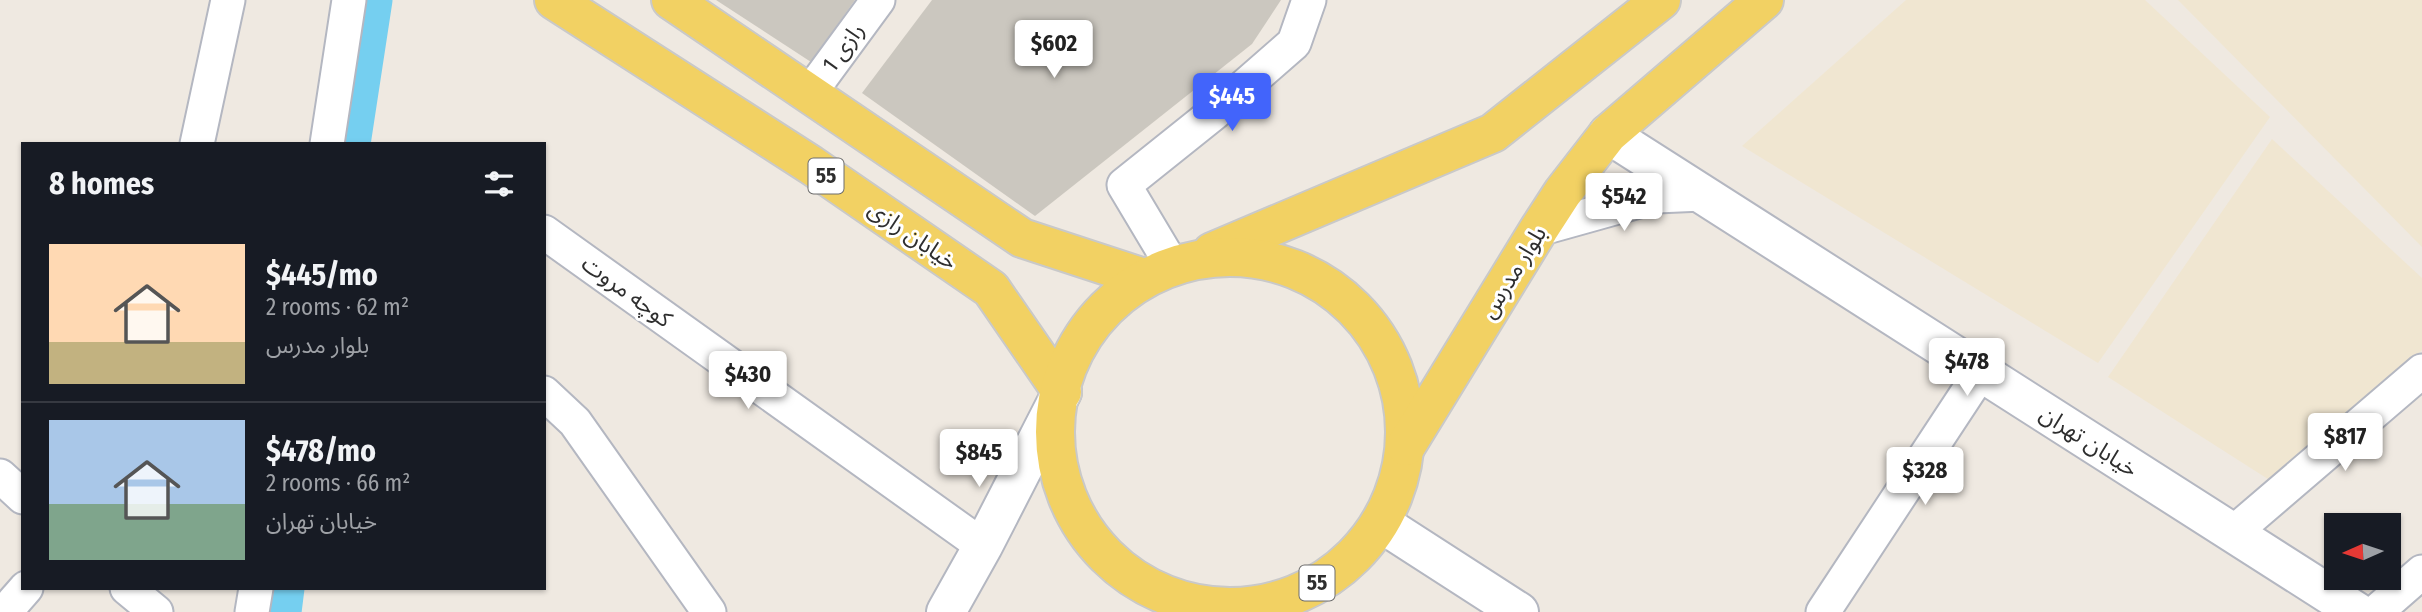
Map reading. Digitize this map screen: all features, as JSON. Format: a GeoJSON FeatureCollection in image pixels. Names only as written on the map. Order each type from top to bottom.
{"type":"FeatureCollection","features":[{"type":"Feature","properties":{"kind":"main road","name":"خیابان رازی"},"geometry":{"type":"LineString","coordinates":[[554,0],[811,165],[991,289],[1062,392]]}},
{"type":"Feature","properties":{"kind":"main road","name":"55"},"geometry":{"type":"LineString","coordinates":[[670,0],[1022,238],[1157,272]]}},
{"type":"Feature","properties":{"kind":"main road","name":"55"},"geometry":{"type":"LineString","coordinates":[[1212,253],[1315,275],[1356,306],[1386,348],[1403,396],[1406,446],[1398,487],[1381,523],[1343,568],[1293,597],[1250,608],[1181,602],[1131,578],[1090,540],[1063,491],[1053,436],[1062,392],[1090,320],[1157,272],[1212,253],[1493,134],[1661,0]]}},
{"type":"Feature","properties":{"kind":"main road","name":"بلوار مدرس"},"geometry":{"type":"LineString","coordinates":[[1406,446],[1539,229],[1563,192],[1608,134],[1764,0]]}},
{"type":"Feature","properties":{"kind":"main road","name":"خیابان تهران"},"geometry":{"type":"LineString","coordinates":[[1608,134],[2357,612]]}},
{"type":"Feature","properties":{"kind":"main road"},"geometry":{"type":"LineString","coordinates":[[946,612],[1062,392]]}},
{"type":"Feature","properties":{"kind":"main road"},"geometry":{"type":"LineString","coordinates":[[1381,523],[1519,612]]}},
{"type":"Feature","properties":{"kind":"street"},"geometry":{"type":"LineString","coordinates":[[197,142],[228,0]]}},
{"type":"Feature","properties":{"kind":"street"},"geometry":{"type":"LineString","coordinates":[[327,142],[349,0]]}},
{"type":"Feature","properties":{"kind":"street","name":"رازی 1"},"geometry":{"type":"LineString","coordinates":[[809,94],[878,0]]}},
{"type":"Feature","properties":{"kind":"street"},"geometry":{"type":"LineString","coordinates":[[1157,272],[1124,185],[1214,113],[1294,43],[1309,0]]}},
{"type":"Feature","properties":{"kind":"street"},"geometry":{"type":"LineString","coordinates":[[1539,229],[1657,196],[1702,194]]}},
{"type":"Feature","properties":{"kind":"street","name":"کوچه مروت"},"geometry":{"type":"LineString","coordinates":[[546,233],[983,546]]}},
{"type":"Feature","properties":{"kind":"street"},"geometry":{"type":"LineString","coordinates":[[2234,533],[2422,371]]}},
{"type":"Feature","properties":{"kind":"street"},"geometry":{"type":"LineString","coordinates":[[1823,612],[1981,372]]}},
{"type":"Feature","properties":{"kind":"street"},"geometry":{"type":"LineString","coordinates":[[546,395],[575,422],[709,612]]}},
{"type":"Feature","properties":{"kind":"street"},"geometry":{"type":"LineString","coordinates":[[0,476],[21,495]]}},
{"type":"Feature","properties":{"kind":"street"},"geometry":{"type":"LineString","coordinates":[[2376,612],[2422,572]]}},
{"type":"Feature","properties":{"kind":"street"},"geometry":{"type":"LineString","coordinates":[[5,612],[24,590]]}},
{"type":"Feature","properties":{"kind":"street"},"geometry":{"type":"LineString","coordinates":[[129,590],[156,612]]}},
{"type":"Feature","properties":{"kind":"street"},"geometry":{"type":"LineString","coordinates":[[252,612],[256,590]]}},
{"type":"Feature","properties":{"kind":"shaded area"},"geometry":{"type":"Polygon","coordinates":[[[1906,0],[2145,0],[2270,117],[2098,363],[1742,146],[1906,0]]]}},
{"type":"Feature","properties":{"kind":"shaded area"},"geometry":{"type":"Polygon","coordinates":[[[2178,0],[2422,0],[2422,247],[2178,0]]]}},
{"type":"Feature","properties":{"kind":"shaded area"},"geometry":{"type":"Polygon","coordinates":[[[2272,139],[2422,278],[2422,350],[2271,481],[2108,377],[2272,139]]]}},
{"type":"Feature","properties":{"kind":"building"},"geometry":{"type":"Polygon","coordinates":[[[716,0],[855,0],[811,62],[716,0]]]}},
{"type":"Feature","properties":{"kind":"building"},"geometry":{"type":"Polygon","coordinates":[[[932,0],[1281,0],[1252,44],[1035,216],[862,93],[932,0]]]}},
{"type":"Feature","properties":{"kind":"waterway"},"geometry":{"type":"LineString","coordinates":[[353,142],[375,0]]}},
{"type":"Feature","properties":{"kind":"waterway"},"geometry":{"type":"LineString","coordinates":[[284,612],[287,590]]}}]}
